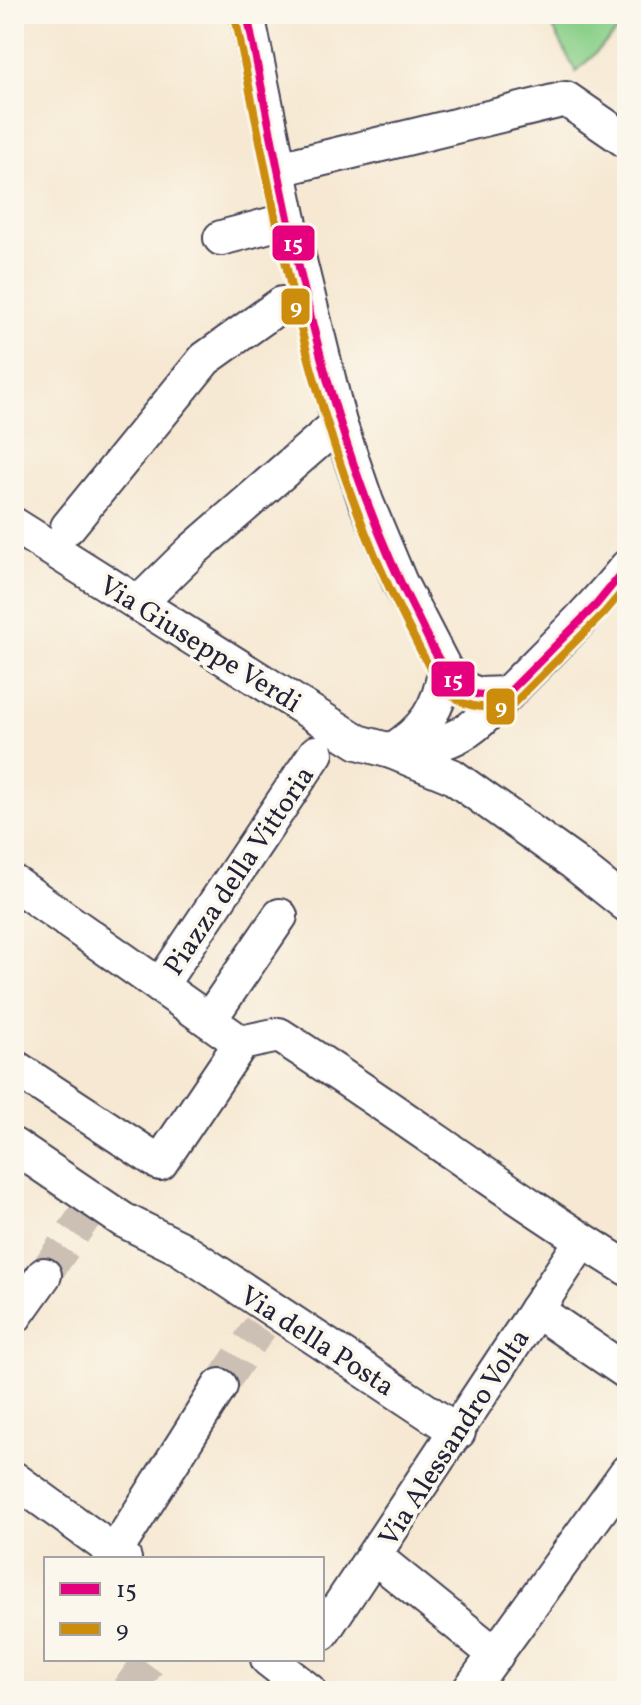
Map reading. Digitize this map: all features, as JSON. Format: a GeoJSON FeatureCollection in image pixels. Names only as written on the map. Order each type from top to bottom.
{"type":"FeatureCollection","features":[{"type":"Feature","properties":{"kind":"street"},"geometry":{"type":"LineString","coordinates":[[247,14],[289,220],[339,423],[366,502],[400,583],[445,670],[466,690],[479,695],[507,694]]}},
{"type":"Feature","properties":{"kind":"street"},"geometry":{"type":"LineString","coordinates":[[279,169],[566,99],[627,141]]}},
{"type":"Feature","properties":{"kind":"street"},"geometry":{"type":"LineString","coordinates":[[221,238],[289,220]]}},
{"type":"Feature","properties":{"kind":"street"},"geometry":{"type":"LineString","coordinates":[[68,527],[205,359],[282,304]]}},
{"type":"Feature","properties":{"kind":"street"},"geometry":{"type":"LineString","coordinates":[[138,604],[193,550],[339,423]]}},
{"type":"Feature","properties":{"kind":"street","name":"Via Giuseppe Verdi"},"geometry":{"type":"LineString","coordinates":[[14,525],[358,742],[374,749],[391,751],[452,776],[482,778],[573,862],[627,905]]}},
{"type":"Feature","properties":{"kind":"street"},"geometry":{"type":"LineString","coordinates":[[391,751],[443,742],[467,731],[489,714],[596,605],[627,567]]}},
{"type":"Feature","properties":{"kind":"street"},"geometry":{"type":"LineString","coordinates":[[391,751],[424,727],[443,690],[445,670]]}},
{"type":"Feature","properties":{"kind":"street","name":"Piazza della Vittoria"},"geometry":{"type":"LineString","coordinates":[[160,986],[316,753]]}},
{"type":"Feature","properties":{"kind":"street","name":"Piazza della Vittoria"},"geometry":{"type":"LineString","coordinates":[[14,883],[241,1043]]}},
{"type":"Feature","properties":{"kind":"street"},"geometry":{"type":"LineString","coordinates":[[209,1020],[280,916]]}},
{"type":"Feature","properties":{"kind":"street"},"geometry":{"type":"LineString","coordinates":[[14,1067],[160,1163],[241,1043],[279,1035],[348,1078],[582,1241],[627,1268]]}},
{"type":"Feature","properties":{"kind":"street","name":"Via della Posta"},"geometry":{"type":"LineString","coordinates":[[14,1146],[91,1207],[180,1248],[265,1318],[458,1432]]}},
{"type":"Feature","properties":{"kind":"street","name":"Via Alessandro Volta"},"geometry":{"type":"LineString","coordinates":[[324,1630],[582,1241]]}},
{"type":"Feature","properties":{"kind":"street"},"geometry":{"type":"LineString","coordinates":[[14,1317],[44,1275]]}},
{"type":"Feature","properties":{"kind":"street"},"geometry":{"type":"LineString","coordinates":[[536,1310],[627,1372]]}},
{"type":"Feature","properties":{"kind":"street"},"geometry":{"type":"LineString","coordinates":[[14,1479],[120,1556],[220,1386]]}},
{"type":"Feature","properties":{"kind":"street"},"geometry":{"type":"LineString","coordinates":[[469,1691],[627,1472]]}},
{"type":"Feature","properties":{"kind":"street"},"geometry":{"type":"LineString","coordinates":[[374,1556],[496,1655]]}},
{"type":"Feature","properties":{"kind":"green space"},"geometry":{"type":"Polygon","coordinates":[[[546,14],[627,14],[627,22],[576,72],[546,14]]]}},
{"type":"Feature","properties":{"kind":"tunnel"},"geometry":{"type":"LineString","coordinates":[[44,1275],[87,1213]]}},
{"type":"Feature","properties":{"kind":"tunnel"},"geometry":{"type":"LineString","coordinates":[[220,1386],[260,1327]]}},
{"type":"Feature","properties":{"kind":"tunnel"},"geometry":{"type":"LineString","coordinates":[[128,1691],[150,1661]]}},
{"type":"Feature","properties":{"kind":"transit line","name":"15"},"geometry":{"type":"LineString","coordinates":[[247,14],[294,246],[333,400],[357,475],[386,549],[428,639],[450,676],[471,692],[481,695],[507,694],[596,605],[627,567]]}},
{"type":"Feature","properties":{"kind":"transit line","name":"9"},"geometry":{"type":"LineString","coordinates":[[235,16],[283,250],[322,405],[374,554],[435,676],[450,693],[465,703],[485,707],[512,705],[627,586]]}}]}
